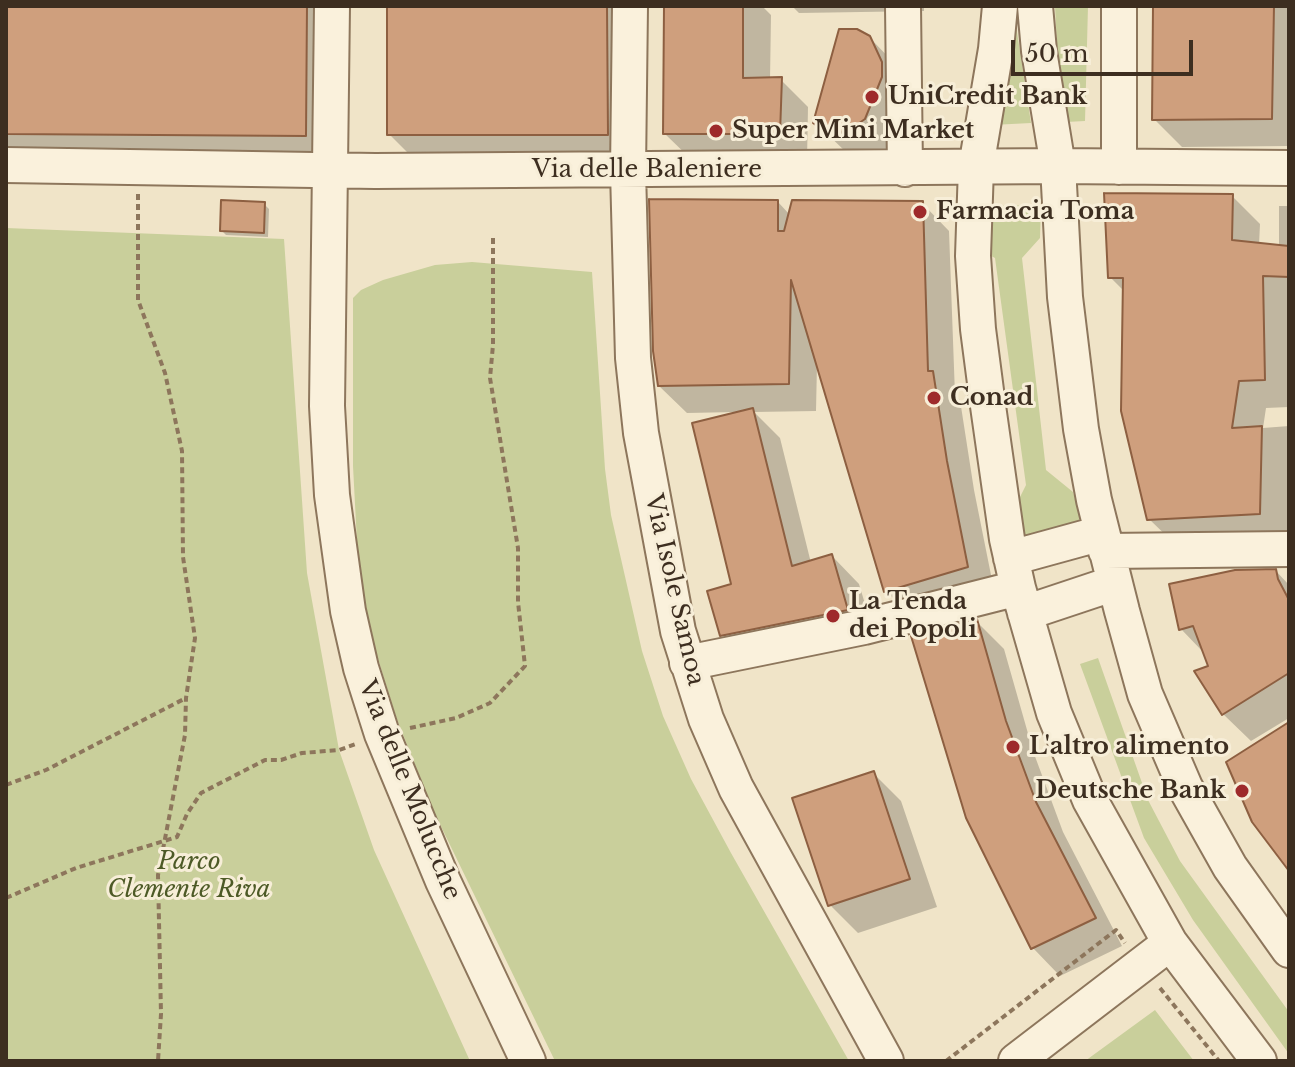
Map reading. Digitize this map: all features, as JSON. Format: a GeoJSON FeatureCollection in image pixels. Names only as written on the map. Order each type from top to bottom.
{"type":"FeatureCollection","features":[{"type":"Feature","properties":{"kind":"street","name":"Via delle Molucche"},"geometry":{"type":"LineString","coordinates":[[332,6],[327,406],[332,495],[352,630],[382,734],[443,881],[528,1061]]}},
{"type":"Feature","properties":{"kind":"street","name":"Via Isole Samoa"},"geometry":{"type":"LineString","coordinates":[[630,6],[628,171],[635,387],[672,603],[687,663],[710,728],[748,811],[886,1061]]}},
{"type":"Feature","properties":{"kind":"street"},"geometry":{"type":"LineString","coordinates":[[903,6],[905,169]]}},
{"type":"Feature","properties":{"kind":"street"},"geometry":{"type":"LineString","coordinates":[[1000,6],[976,167],[973,210],[976,303],[988,406],[1018,586],[1054,713],[1084,788],[1170,943],[1259,1061]]}},
{"type":"Feature","properties":{"kind":"street"},"geometry":{"type":"LineString","coordinates":[[1035,6],[1058,166],[1062,264],[1085,455],[1145,694],[1185,787],[1230,867],[1289,950]]}},
{"type":"Feature","properties":{"kind":"street"},"geometry":{"type":"LineString","coordinates":[[1119,6],[1119,167]]}},
{"type":"Feature","properties":{"kind":"street","name":"Via delle Baleniere"},"geometry":{"type":"LineString","coordinates":[[6,165],[331,171],[1058,166],[1289,168]]}},
{"type":"Feature","properties":{"kind":"street"},"geometry":{"type":"LineString","coordinates":[[687,663],[864,627],[1018,586],[1108,556],[1289,549]]}},
{"type":"Feature","properties":{"kind":"street"},"geometry":{"type":"LineString","coordinates":[[1018,586],[1108,556]]}},
{"type":"Feature","properties":{"kind":"street"},"geometry":{"type":"LineString","coordinates":[[1016,1061],[1170,943]]}},
{"type":"Feature","properties":{"kind":"path"},"geometry":{"type":"LineString","coordinates":[[138,167],[138,300],[165,373],[182,451],[183,557],[195,638],[186,698],[185,735],[158,875],[161,1014],[158,1061]]}},
{"type":"Feature","properties":{"kind":"path"},"geometry":{"type":"LineString","coordinates":[[6,898],[76,868],[177,837],[201,793],[265,760],[339,750],[382,734],[456,718],[490,703],[525,666],[518,602],[518,548],[490,378],[493,238]]}},
{"type":"Feature","properties":{"kind":"path"},"geometry":{"type":"LineString","coordinates":[[6,785],[46,770],[186,698]]}},
{"type":"Feature","properties":{"kind":"green space"},"geometry":{"type":"Polygon","coordinates":[[[1013,6],[1031,123],[992,125],[1013,6]]]}},
{"type":"Feature","properties":{"kind":"green space"},"geometry":{"type":"Polygon","coordinates":[[[1055,6],[1088,6],[1085,121],[1066,122],[1058,65],[1055,6]]]}},
{"type":"Feature","properties":{"kind":"green space"},"geometry":{"type":"Polygon","coordinates":[[[1041,205],[1040,238],[1022,258],[1046,470],[1073,492],[1080,518],[1077,524],[1026,539],[1019,536],[1013,511],[1026,485],[995,258],[980,250],[981,206],[1041,205]]]}},
{"type":"Feature","properties":{"kind":"green space","name":"Parco Clemente Riva"},"geometry":{"type":"Polygon","coordinates":[[[6,228],[284,239],[307,573],[339,750],[374,850],[470,1061],[6,1061],[6,228]]]}},
{"type":"Feature","properties":{"kind":"green space"},"geometry":{"type":"Polygon","coordinates":[[[472,262],[592,272],[611,515],[642,651],[663,716],[691,779],[849,1061],[555,1061],[433,810],[396,717],[367,623],[358,561],[353,466],[353,298],[361,290],[383,280],[435,265],[472,262]]]}},
{"type":"Feature","properties":{"kind":"green space"},"geometry":{"type":"Polygon","coordinates":[[[1098,658],[1148,800],[1180,861],[1289,1012],[1289,1054],[1193,920],[1144,838],[1080,664],[1098,658]]]}},
{"type":"Feature","properties":{"kind":"green space"},"geometry":{"type":"Polygon","coordinates":[[[1155,1010],[1194,1061],[1085,1061],[1155,1010]]]}},
{"type":"Feature","properties":{"kind":"building"},"geometry":{"type":"Polygon","coordinates":[[[6,6],[307,6],[306,136],[6,134],[6,6]]]}},
{"type":"Feature","properties":{"kind":"building"},"geometry":{"type":"Polygon","coordinates":[[[387,6],[607,6],[608,135],[387,135],[387,6]]]}},
{"type":"Feature","properties":{"kind":"building"},"geometry":{"type":"Polygon","coordinates":[[[664,6],[743,6],[743,78],[782,77],[780,134],[663,134],[664,6]]]}},
{"type":"Feature","properties":{"kind":"building"},"geometry":{"type":"Polygon","coordinates":[[[1153,6],[1274,6],[1272,119],[1152,120],[1153,6]]]}},
{"type":"Feature","properties":{"kind":"building"},"geometry":{"type":"Polygon","coordinates":[[[839,29],[857,29],[870,36],[882,62],[882,77],[865,119],[837,134],[813,123],[839,29]]]}},
{"type":"Feature","properties":{"kind":"building"},"geometry":{"type":"Polygon","coordinates":[[[1104,193],[1233,194],[1232,240],[1289,246],[1289,277],[1263,276],[1265,380],[1239,381],[1232,428],[1262,426],[1260,514],[1147,520],[1121,411],[1123,278],[1108,278],[1104,193]]]}},
{"type":"Feature","properties":{"kind":"building"},"geometry":{"type":"Polygon","coordinates":[[[649,199],[778,200],[778,231],[784,231],[792,200],[923,201],[928,371],[933,371],[968,567],[884,592],[791,280],[789,384],[658,386],[653,351],[649,199]]]}},
{"type":"Feature","properties":{"kind":"building"},"geometry":{"type":"Polygon","coordinates":[[[221,200],[265,202],[264,233],[220,231],[221,200]]]}},
{"type":"Feature","properties":{"kind":"building"},"geometry":{"type":"Polygon","coordinates":[[[753,408],[792,566],[832,554],[848,610],[720,636],[707,591],[731,584],[692,423],[753,408]]]}},
{"type":"Feature","properties":{"kind":"building"},"geometry":{"type":"Polygon","coordinates":[[[1276,569],[1289,600],[1289,673],[1222,715],[1194,671],[1208,666],[1193,626],[1179,630],[1169,584],[1235,570],[1276,569]]]}},
{"type":"Feature","properties":{"kind":"building"},"geometry":{"type":"Polygon","coordinates":[[[977,619],[1006,721],[1036,802],[1096,918],[1031,949],[966,818],[911,636],[977,619]]]}},
{"type":"Feature","properties":{"kind":"building"},"geometry":{"type":"Polygon","coordinates":[[[1289,722],[1289,871],[1252,822],[1226,762],[1289,722]]]}},
{"type":"Feature","properties":{"kind":"building"},"geometry":{"type":"Polygon","coordinates":[[[874,771],[910,879],[828,906],[792,798],[874,771]]]}},
{"type":"Feature","properties":{"kind":"place","name":"UniCredit Bank"},"geometry":{"type":"Point","coordinates":[872,97]}},
{"type":"Feature","properties":{"kind":"place","name":"Super Mini Market"},"geometry":{"type":"Point","coordinates":[716,131]}},
{"type":"Feature","properties":{"kind":"place","name":"Farmacia Toma"},"geometry":{"type":"Point","coordinates":[920,212]}},
{"type":"Feature","properties":{"kind":"place","name":"Conad"},"geometry":{"type":"Point","coordinates":[934,398]}},
{"type":"Feature","properties":{"kind":"place","name":"La Tenda dei Popoli"},"geometry":{"type":"Point","coordinates":[833,616]}},
{"type":"Feature","properties":{"kind":"place","name":"L'altro alimento"},"geometry":{"type":"Point","coordinates":[1013,747]}},
{"type":"Feature","properties":{"kind":"place","name":"Deutsche Bank"},"geometry":{"type":"Point","coordinates":[1242,791]}}]}
